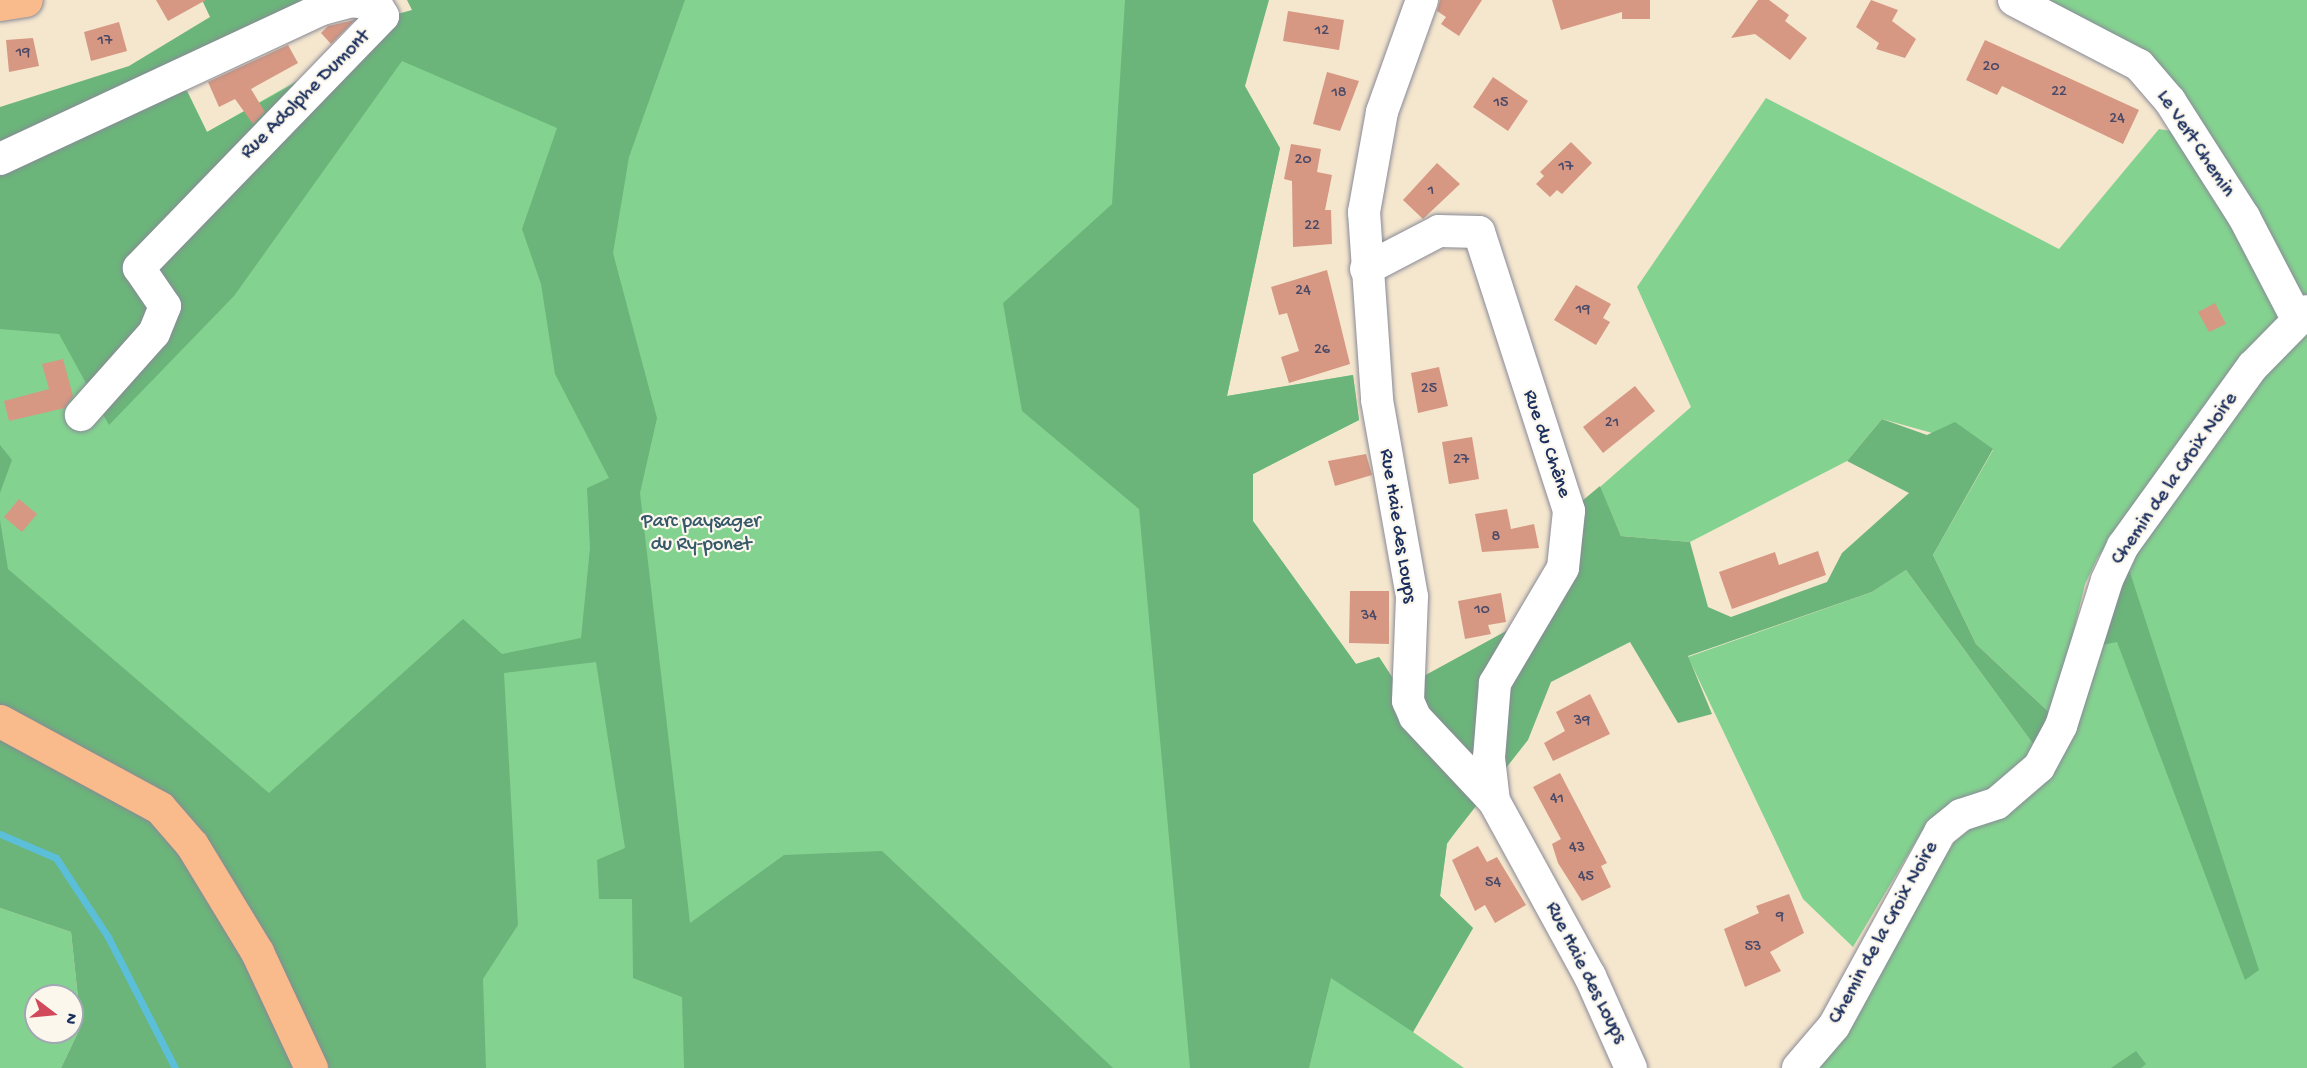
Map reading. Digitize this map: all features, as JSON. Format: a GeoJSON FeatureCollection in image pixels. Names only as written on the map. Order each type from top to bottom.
{"type":"FeatureCollection","features":[{"type":"Feature","properties":{"kind":"main road"},"geometry":{"type":"LineString","coordinates":[[0,4],[26,0]]}},
{"type":"Feature","properties":{"kind":"main road"},"geometry":{"type":"LineString","coordinates":[[0,721],[160,808],[192,845],[256,952],[311,1068]]}},
{"type":"Feature","properties":{"kind":"street","name":"Rue Haie des Loups"},"geometry":{"type":"LineString","coordinates":[[1422,0],[1367,172],[1366,268],[1377,400],[1412,597],[1408,701],[1415,717],[1494,801],[1590,976],[1631,1068]]}},
{"type":"Feature","properties":{"kind":"street","name":"Le Vert Chemin"},"geometry":{"type":"LineString","coordinates":[[2014,0],[2147,74],[2170,101],[2244,217],[2302,315]]}},
{"type":"Feature","properties":{"kind":"street","name":"Rue Adolphe Dumont"},"geometry":{"type":"LineString","coordinates":[[0,159],[322,9],[351,1],[376,4],[383,16],[139,268],[165,306],[154,333],[81,415]]}},
{"type":"Feature","properties":{"kind":"street","name":"Rue du Chêne"},"geometry":{"type":"LineString","coordinates":[[1366,268],[1439,231],[1479,232],[1569,511],[1563,568],[1495,683],[1489,758],[1494,801]]}},
{"type":"Feature","properties":{"kind":"street","name":"Chemin de la Croix Noire"},"geometry":{"type":"LineString","coordinates":[[1798,1068],[1834,1026],[1940,832],[1961,815],[1997,803],[2039,767],[2061,726],[2107,580],[2123,546],[2253,366],[2302,315]]}},
{"type":"Feature","properties":{"kind":"green space"},"geometry":{"type":"Polygon","coordinates":[[[202,0],[313,0],[134,85],[187,91],[207,132],[324,67],[390,16],[412,10],[407,0],[685,0],[629,157],[613,253],[657,418],[640,493],[690,923],[784,855],[882,851],[1113,1068],[684,1068],[682,997],[633,978],[632,899],[599,899],[597,860],[625,848],[596,662],[504,673],[518,925],[483,979],[486,1068],[61,1068],[72,1044],[84,1044],[84,984],[77,984],[71,932],[0,908],[0,520],[8,569],[269,793],[463,619],[502,654],[581,638],[590,548],[587,488],[609,478],[555,374],[541,284],[522,229],[557,128],[402,61],[234,296],[109,425],[59,334],[0,329],[0,107],[129,66],[210,17],[202,0]]]}},
{"type":"Feature","properties":{"kind":"green space","name":"Parc paysager du Ry-ponet"},"geometry":{"type":"Polygon","coordinates":[[[440,0],[1260,0],[1226,102],[1280,148],[1227,396],[1353,375],[1359,420],[1253,474],[1253,521],[1356,664],[1379,657],[1474,805],[1447,844],[1440,896],[1473,928],[1413,1032],[1464,1068],[316,1068],[0,738],[0,172],[187,91],[207,132],[440,0]]]}},
{"type":"Feature","properties":{"kind":"green space"},"geometry":{"type":"Polygon","coordinates":[[[1125,0],[1269,0],[1245,86],[1280,148],[1227,396],[1353,375],[1359,420],[1253,474],[1253,521],[1356,664],[1379,657],[1400,689],[1519,624],[1576,506],[1600,486],[1621,536],[1690,542],[1708,607],[1731,617],[1827,582],[1842,553],[1909,493],[1847,461],[1882,419],[1927,435],[1955,422],[1993,449],[1933,555],[1976,644],[2053,716],[2036,748],[1906,570],[1872,592],[1688,656],[1712,714],[1678,723],[1630,642],[1551,682],[1528,740],[1447,843],[1440,896],[1473,928],[1413,1032],[1331,978],[1309,1068],[1190,1068],[1139,509],[1022,411],[1003,303],[1112,204],[1125,0]]]}},
{"type":"Feature","properties":{"kind":"green space"},"geometry":{"type":"Polygon","coordinates":[[[2039,0],[2307,0],[2307,295],[2297,296],[2143,51],[2039,0]]]}},
{"type":"Feature","properties":{"kind":"green space"},"geometry":{"type":"Polygon","coordinates":[[[1766,98],[2059,249],[2159,129],[2171,131],[2252,244],[2283,317],[2098,557],[2085,584],[2053,716],[1976,644],[1933,555],[1993,450],[1882,419],[1847,461],[1690,542],[1621,536],[1600,487],[1691,407],[1637,287],[1766,98]]]}},
{"type":"Feature","properties":{"kind":"green space"},"geometry":{"type":"Polygon","coordinates":[[[2307,334],[2307,1068],[1810,1068],[1842,1027],[1954,842],[1975,825],[2010,813],[2052,777],[2084,707],[2092,635],[2125,557],[2275,357],[2307,334]]]}},
{"type":"Feature","properties":{"kind":"green space"},"geometry":{"type":"Polygon","coordinates":[[[0,445],[12,460],[0,493],[0,445]]]}},
{"type":"Feature","properties":{"kind":"green space"},"geometry":{"type":"Polygon","coordinates":[[[2125,557],[2259,970],[2245,980],[2117,642],[2096,646],[2125,557]]]}},
{"type":"Feature","properties":{"kind":"green space"},"geometry":{"type":"Polygon","coordinates":[[[1906,570],[2036,748],[2002,789],[1922,831],[1853,947],[1803,899],[1688,657],[1872,592],[1906,570]]]}},
{"type":"Feature","properties":{"kind":"green space"},"geometry":{"type":"Polygon","coordinates":[[[0,908],[71,932],[77,984],[24,984],[24,1044],[72,1044],[61,1068],[0,1068],[0,908]]]}},
{"type":"Feature","properties":{"kind":"green space"},"geometry":{"type":"Polygon","coordinates":[[[2136,1051],[2146,1064],[2141,1068],[2111,1068],[2136,1051]]]}},
{"type":"Feature","properties":{"kind":"building"},"geometry":{"type":"Polygon","coordinates":[[[156,0],[206,0],[168,21],[156,0]]]}},
{"type":"Feature","properties":{"kind":"building"},"geometry":{"type":"Polygon","coordinates":[[[1440,0],[1482,0],[1459,36],[1441,24],[1446,17],[1437,11],[1440,0]]]}},
{"type":"Feature","properties":{"kind":"building"},"geometry":{"type":"Polygon","coordinates":[[[1552,0],[1650,0],[1650,19],[1622,19],[1622,12],[1561,30],[1552,0]]]}},
{"type":"Feature","properties":{"kind":"building"},"geometry":{"type":"Polygon","coordinates":[[[1758,0],[1769,0],[1789,15],[1785,21],[1807,38],[1790,60],[1755,34],[1731,38],[1758,0]]]}},
{"type":"Feature","properties":{"kind":"building"},"geometry":{"type":"Polygon","coordinates":[[[1871,0],[1898,10],[1892,21],[1916,39],[1905,58],[1876,49],[1879,43],[1856,27],[1871,0]]]}},
{"type":"Feature","properties":{"kind":"building"},"geometry":{"type":"Polygon","coordinates":[[[1288,11],[1344,20],[1339,50],[1283,41],[1288,11]]]}},
{"type":"Feature","properties":{"kind":"building"},"geometry":{"type":"Polygon","coordinates":[[[355,20],[331,44],[321,33],[328,26],[355,20]]]}},
{"type":"Feature","properties":{"kind":"building"},"geometry":{"type":"Polygon","coordinates":[[[119,22],[127,51],[91,61],[84,32],[119,22]]]}},
{"type":"Feature","properties":{"kind":"building"},"geometry":{"type":"Polygon","coordinates":[[[33,38],[39,66],[9,72],[6,40],[33,38]]]}},
{"type":"Feature","properties":{"kind":"building"},"geometry":{"type":"Polygon","coordinates":[[[1985,40],[2139,110],[2123,144],[2002,86],[1997,95],[1966,80],[1985,40]]]}},
{"type":"Feature","properties":{"kind":"building"},"geometry":{"type":"Polygon","coordinates":[[[288,45],[298,63],[251,89],[265,112],[253,124],[235,99],[219,107],[208,82],[288,45]]]}},
{"type":"Feature","properties":{"kind":"building"},"geometry":{"type":"Polygon","coordinates":[[[1327,72],[1359,81],[1340,131],[1313,124],[1327,72]]]}},
{"type":"Feature","properties":{"kind":"building"},"geometry":{"type":"Polygon","coordinates":[[[1493,77],[1528,101],[1508,131],[1473,107],[1493,77]]]}},
{"type":"Feature","properties":{"kind":"building"},"geometry":{"type":"Polygon","coordinates":[[[1571,142],[1592,163],[1562,194],[1557,190],[1550,197],[1536,184],[1544,176],[1540,172],[1571,142]]]}},
{"type":"Feature","properties":{"kind":"building"},"geometry":{"type":"Polygon","coordinates":[[[1291,144],[1321,149],[1317,172],[1332,175],[1325,210],[1331,210],[1332,244],[1293,247],[1292,181],[1284,179],[1291,144]]]}},
{"type":"Feature","properties":{"kind":"building"},"geometry":{"type":"Polygon","coordinates":[[[1437,163],[1460,184],[1423,219],[1403,200],[1437,163]]]}},
{"type":"Feature","properties":{"kind":"building"},"geometry":{"type":"Polygon","coordinates":[[[1327,270],[1350,364],[1289,383],[1281,357],[1299,351],[1287,313],[1279,315],[1271,287],[1327,270]]]}},
{"type":"Feature","properties":{"kind":"building"},"geometry":{"type":"Polygon","coordinates":[[[1576,285],[1611,304],[1603,318],[1610,322],[1596,345],[1554,320],[1576,285]]]}},
{"type":"Feature","properties":{"kind":"building"},"geometry":{"type":"Polygon","coordinates":[[[2215,303],[2226,324],[2209,332],[2198,312],[2215,303]]]}},
{"type":"Feature","properties":{"kind":"building"},"geometry":{"type":"Polygon","coordinates":[[[63,359],[73,396],[65,408],[9,421],[4,401],[49,389],[42,364],[63,359]]]}},
{"type":"Feature","properties":{"kind":"building"},"geometry":{"type":"Polygon","coordinates":[[[1439,367],[1448,406],[1418,413],[1411,373],[1439,367]]]}},
{"type":"Feature","properties":{"kind":"building"},"geometry":{"type":"Polygon","coordinates":[[[1635,386],[1655,411],[1603,453],[1583,427],[1635,386]]]}},
{"type":"Feature","properties":{"kind":"building"},"geometry":{"type":"Polygon","coordinates":[[[1472,437],[1479,479],[1449,484],[1442,442],[1472,437]]]}},
{"type":"Feature","properties":{"kind":"building"},"geometry":{"type":"Polygon","coordinates":[[[1366,454],[1372,475],[1335,486],[1328,461],[1366,454]]]}},
{"type":"Feature","properties":{"kind":"building"},"geometry":{"type":"Polygon","coordinates":[[[19,499],[37,514],[22,532],[4,517],[19,499]]]}},
{"type":"Feature","properties":{"kind":"building"},"geometry":{"type":"Polygon","coordinates":[[[1507,509],[1511,529],[1534,524],[1539,548],[1482,552],[1475,514],[1507,509]]]}},
{"type":"Feature","properties":{"kind":"building"},"geometry":{"type":"Polygon","coordinates":[[[1818,551],[1826,575],[1732,609],[1719,572],[1775,552],[1779,565],[1818,551]]]}},
{"type":"Feature","properties":{"kind":"building"},"geometry":{"type":"Polygon","coordinates":[[[1350,591],[1389,591],[1389,644],[1349,643],[1350,591]]]}},
{"type":"Feature","properties":{"kind":"building"},"geometry":{"type":"Polygon","coordinates":[[[1501,593],[1506,622],[1488,625],[1491,634],[1465,639],[1458,601],[1501,593]]]}},
{"type":"Feature","properties":{"kind":"building"},"geometry":{"type":"Polygon","coordinates":[[[1590,694],[1610,734],[1553,761],[1544,743],[1565,731],[1556,712],[1590,694]]]}},
{"type":"Feature","properties":{"kind":"building"},"geometry":{"type":"Polygon","coordinates":[[[1560,773],[1607,863],[1601,866],[1611,887],[1582,901],[1558,863],[1552,844],[1561,839],[1533,787],[1560,773]]]}},
{"type":"Feature","properties":{"kind":"building"},"geometry":{"type":"Polygon","coordinates":[[[1478,846],[1487,862],[1497,857],[1526,905],[1495,923],[1485,905],[1475,911],[1452,860],[1478,846]]]}},
{"type":"Feature","properties":{"kind":"building"},"geometry":{"type":"Polygon","coordinates":[[[1789,894],[1804,933],[1770,952],[1781,971],[1745,987],[1724,929],[1759,913],[1756,906],[1789,894]]]}},
{"type":"Feature","properties":{"kind":"waterway"},"geometry":{"type":"LineString","coordinates":[[0,834],[56,858],[108,937],[175,1068]]}}]}
